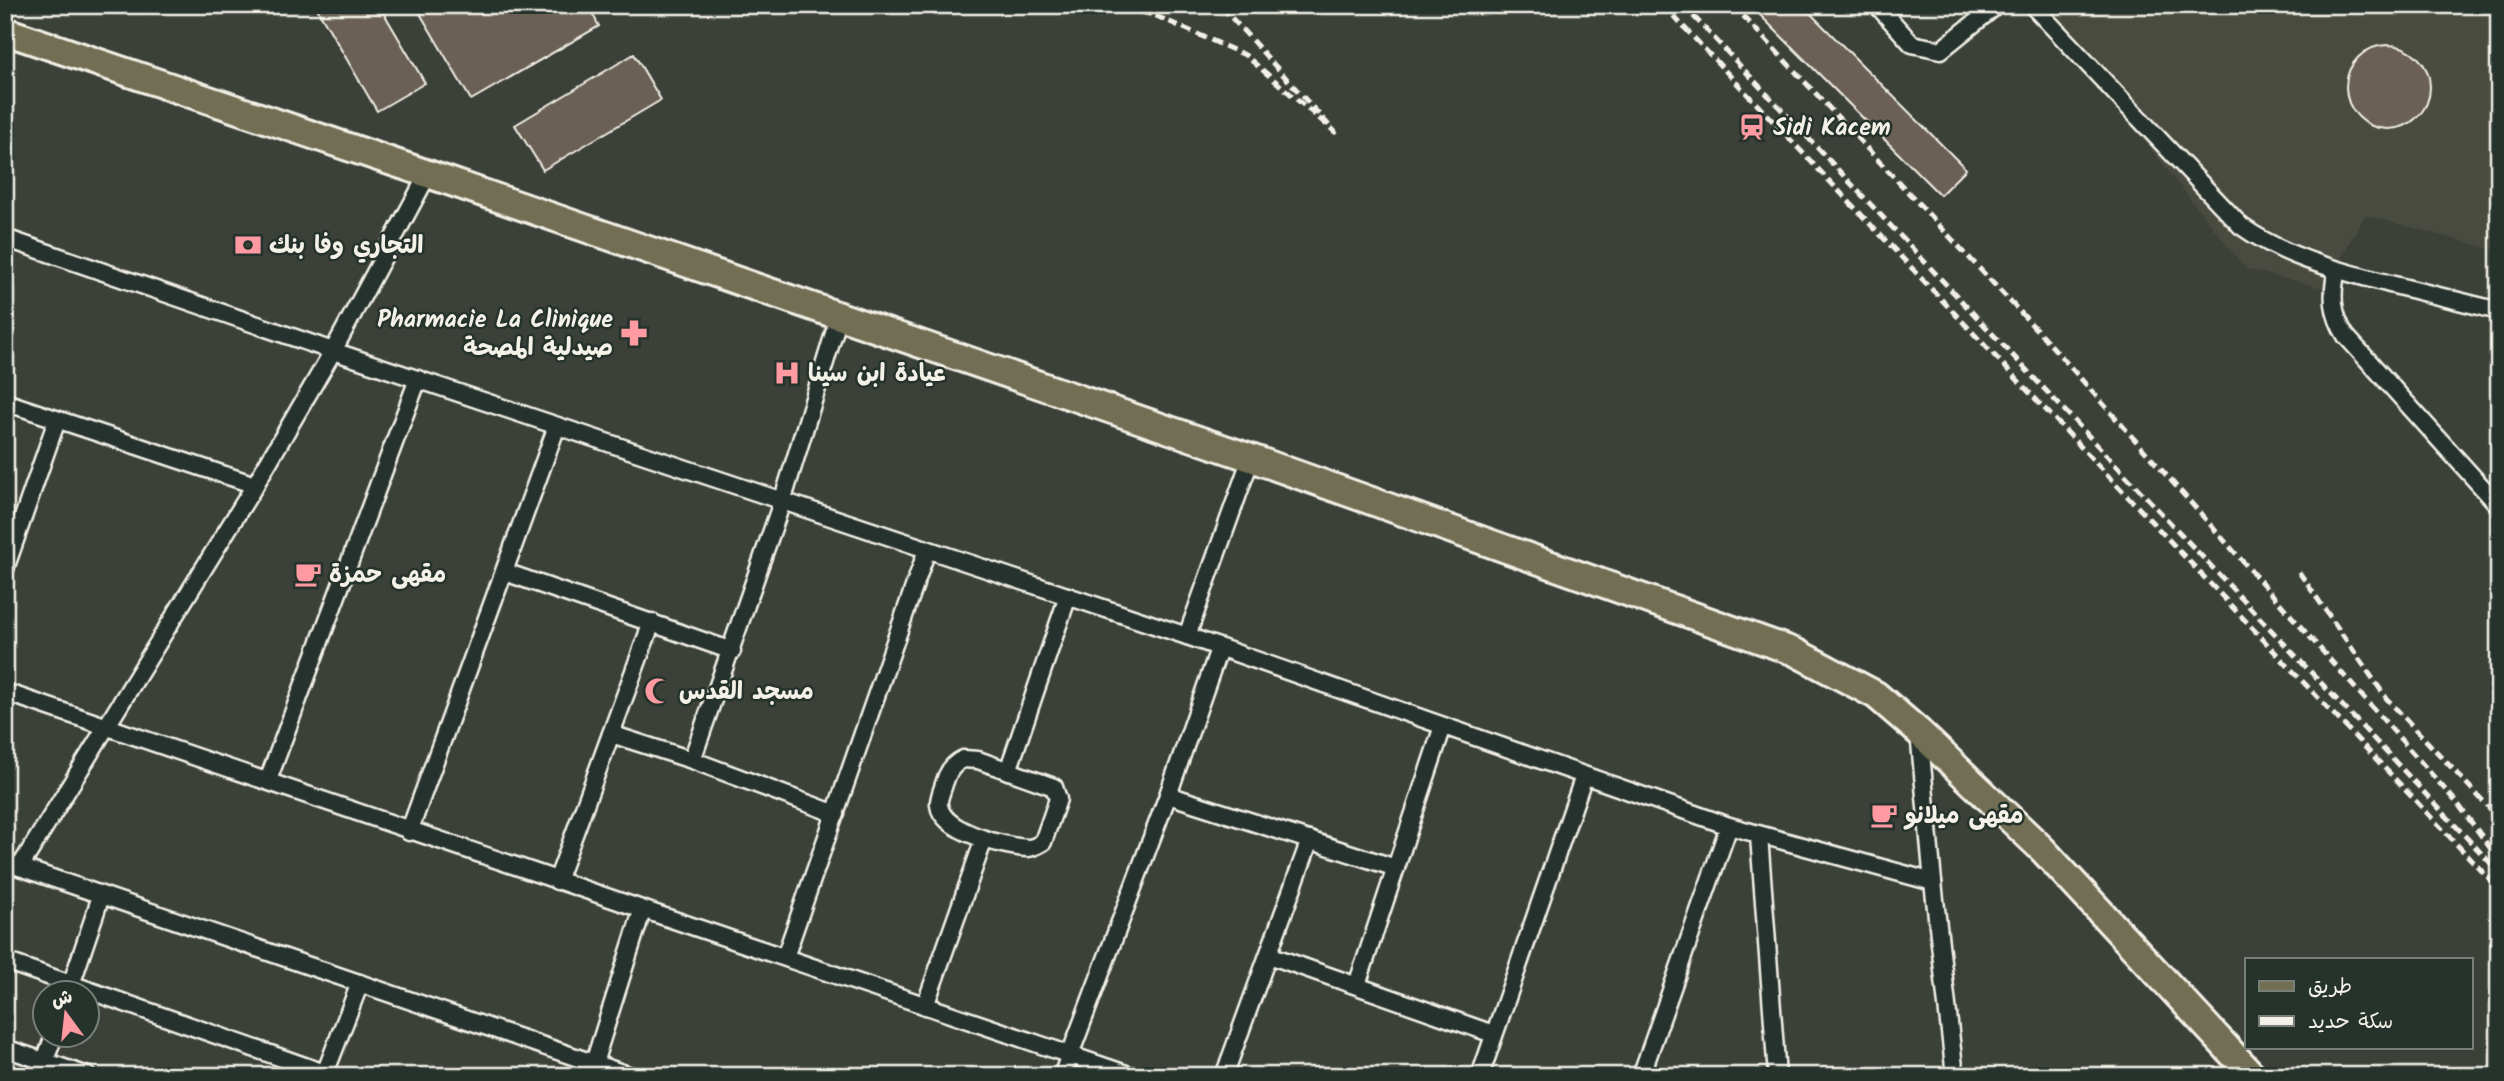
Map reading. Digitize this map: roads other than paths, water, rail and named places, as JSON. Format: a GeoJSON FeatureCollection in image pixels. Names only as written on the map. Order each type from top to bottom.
{"type":"FeatureCollection","features":[{"type":"Feature","properties":{"kind":"main road"},"geometry":{"type":"LineString","coordinates":[[5,32],[428,174],[1251,458],[1795,652],[1876,695],[1919,732],[2042,849],[2253,1076]]}},
{"type":"Feature","properties":{"kind":"street"},"geometry":{"type":"LineString","coordinates":[[1877,5],[1912,44],[1941,50],[1997,5]]}},
{"type":"Feature","properties":{"kind":"street"},"geometry":{"type":"LineString","coordinates":[[2032,5],[2241,226],[2285,252],[2337,270],[2499,311]]}},
{"type":"Feature","properties":{"kind":"street"},"geometry":{"type":"LineString","coordinates":[[428,174],[333,351],[256,485],[108,727],[13,864],[631,1076]]}},
{"type":"Feature","properties":{"kind":"street"},"geometry":{"type":"LineString","coordinates":[[5,238],[333,351],[1187,636],[1729,826],[1933,882]]}},
{"type":"Feature","properties":{"kind":"street"},"geometry":{"type":"LineString","coordinates":[[2337,270],[2332,292],[2333,302],[2338,321],[2346,336],[2499,506]]}},
{"type":"Feature","properties":{"kind":"street"},"geometry":{"type":"LineString","coordinates":[[692,760],[732,652],[782,502],[839,317]]}},
{"type":"Feature","properties":{"kind":"street"},"geometry":{"type":"LineString","coordinates":[[268,780],[418,379]]}},
{"type":"Feature","properties":{"kind":"street"},"geometry":{"type":"LineString","coordinates":[[5,402],[256,485]]}},
{"type":"Feature","properties":{"kind":"street"},"geometry":{"type":"LineString","coordinates":[[5,569],[57,420]]}},
{"type":"Feature","properties":{"kind":"street"},"geometry":{"type":"LineString","coordinates":[[409,832],[557,426]]}},
{"type":"Feature","properties":{"kind":"street"},"geometry":{"type":"LineString","coordinates":[[1187,636],[1251,458]]}},
{"type":"Feature","properties":{"kind":"street"},"geometry":{"type":"LineString","coordinates":[[785,957],[927,551]]}},
{"type":"Feature","properties":{"kind":"street"},"geometry":{"type":"LineString","coordinates":[[505,572],[732,652]]}},
{"type":"Feature","properties":{"kind":"street"},"geometry":{"type":"LineString","coordinates":[[1008,771],[1069,596]]}},
{"type":"Feature","properties":{"kind":"street"},"geometry":{"type":"LineString","coordinates":[[556,881],[652,622]]}},
{"type":"Feature","properties":{"kind":"street"},"geometry":{"type":"LineString","coordinates":[[1062,1076],[1168,794],[1219,649]]}},
{"type":"Feature","properties":{"kind":"street"},"geometry":{"type":"LineString","coordinates":[[5,692],[268,780],[409,832],[1132,1076]]}},
{"type":"Feature","properties":{"kind":"street"},"geometry":{"type":"LineString","coordinates":[[1357,985],[1443,726]]}},
{"type":"Feature","properties":{"kind":"street"},"geometry":{"type":"LineString","coordinates":[[1919,732],[1955,1076]]}},
{"type":"Feature","properties":{"kind":"street"},"geometry":{"type":"LineString","coordinates":[[611,734],[692,760],[836,814]]}},
{"type":"Feature","properties":{"kind":"street"},"geometry":{"type":"LineString","coordinates":[[967,759],[978,760],[1008,771],[1056,788],[1058,799],[1045,837],[1037,846],[1028,848],[984,839],[955,827],[942,814],[939,801],[946,777],[956,763],[967,759]]}},
{"type":"Feature","properties":{"kind":"street"},"geometry":{"type":"LineString","coordinates":[[1480,1076],[1584,776]]}},
{"type":"Feature","properties":{"kind":"street"},"geometry":{"type":"LineString","coordinates":[[1168,794],[1396,868]]}},
{"type":"Feature","properties":{"kind":"street"},"geometry":{"type":"LineString","coordinates":[[1641,1076],[1729,826]]}},
{"type":"Feature","properties":{"kind":"street"},"geometry":{"type":"LineString","coordinates":[[1759,836],[1777,1076]]}},
{"type":"Feature","properties":{"kind":"street"},"geometry":{"type":"LineString","coordinates":[[925,1006],[984,839]]}},
{"type":"Feature","properties":{"kind":"street"},"geometry":{"type":"LineString","coordinates":[[1224,1076],[1310,840]]}},
{"type":"Feature","properties":{"kind":"street"},"geometry":{"type":"LineString","coordinates":[[73,979],[101,896]]}},
{"type":"Feature","properties":{"kind":"street"},"geometry":{"type":"LineString","coordinates":[[594,1063],[642,911]]}},
{"type":"Feature","properties":{"kind":"street"},"geometry":{"type":"LineString","coordinates":[[1269,955],[1493,1034]]}},
{"type":"Feature","properties":{"kind":"street"},"geometry":{"type":"LineString","coordinates":[[5,961],[48,979]]}},
{"type":"Feature","properties":{"kind":"street"},"geometry":{"type":"LineString","coordinates":[[102,999],[327,1075],[360,983]]}},
{"type":"Feature","properties":{"kind":"street"},"geometry":{"type":"LineString","coordinates":[[5,1048],[42,1069],[88,1076]]}},
{"type":"Feature","properties":{"kind":"street"},"geometry":{"type":"LineString","coordinates":[[42,1069],[49,1050]]}},
{"type":"Feature","properties":{"kind":"railway"},"geometry":{"type":"LineString","coordinates":[[1112,5],[1154,15],[1245,55],[1335,132],[1220,5]]}},
{"type":"Feature","properties":{"kind":"railway"},"geometry":{"type":"LineString","coordinates":[[1663,5],[2499,889]]}},
{"type":"Feature","properties":{"kind":"railway"},"geometry":{"type":"LineString","coordinates":[[1683,5],[2499,872]]}},
{"type":"Feature","properties":{"kind":"railway"},"geometry":{"type":"LineString","coordinates":[[1733,5],[2050,344],[2458,804],[2499,860]]}},
{"type":"Feature","properties":{"kind":"railway"},"geometry":{"type":"LineString","coordinates":[[2299,572],[2387,699],[2499,818]]}},
{"type":"Feature","properties":{"kind":"place","name":"Sidi Kacem"},"geometry":{"type":"Point","coordinates":[1752,127]}},
{"type":"Feature","properties":{"kind":"place","name":"التجاري وفا بنك"},"geometry":{"type":"Point","coordinates":[248,245]}},
{"type":"Feature","properties":{"kind":"place","name":"Pharmacie La Clinique صيدلية المصحة"},"geometry":{"type":"Point","coordinates":[634,333]}},
{"type":"Feature","properties":{"kind":"place","name":"عيادة ابن سينا"},"geometry":{"type":"Point","coordinates":[787,373]}},
{"type":"Feature","properties":{"kind":"place","name":"مقهى حمزة"},"geometry":{"type":"Point","coordinates":[308,574]}},
{"type":"Feature","properties":{"kind":"place","name":"مسجد القدس"},"geometry":{"type":"Point","coordinates":[658,691]}},
{"type":"Feature","properties":{"kind":"place","name":"مقهى ميلانو"},"geometry":{"type":"Point","coordinates":[1884,815]}}]}
